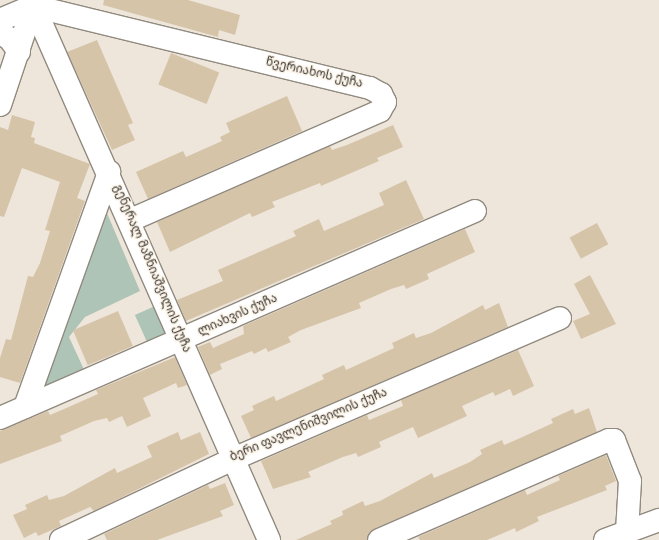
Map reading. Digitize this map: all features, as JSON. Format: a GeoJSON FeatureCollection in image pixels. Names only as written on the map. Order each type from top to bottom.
{"type":"FeatureCollection","features":[{"type":"Feature","properties":{"kind":"street"},"geometry":{"type":"LineString","coordinates":[[0,20],[32,3]]}},
{"type":"Feature","properties":{"kind":"street"},"geometry":{"type":"LineString","coordinates":[[1,100],[19,52],[32,3]]}},
{"type":"Feature","properties":{"kind":"street","name":"გენერალ მაზნიაშვილის ქუჩა"},"geometry":{"type":"LineString","coordinates":[[32,3],[109,172],[269,540]]}},
{"type":"Feature","properties":{"kind":"street","name":"წვერიახოს ქუჩა"},"geometry":{"type":"LineString","coordinates":[[32,3],[370,88],[380,94],[385,102],[380,111],[130,220]]}},
{"type":"Feature","properties":{"kind":"street"},"geometry":{"type":"LineString","coordinates":[[0,34],[9,38],[19,52]]}},
{"type":"Feature","properties":{"kind":"street"},"geometry":{"type":"LineString","coordinates":[[25,407],[109,172]]}},
{"type":"Feature","properties":{"kind":"street","name":"ლიახვის ქუჩა"},"geometry":{"type":"LineString","coordinates":[[0,418],[182,341],[475,211]]}},
{"type":"Feature","properties":{"kind":"street","name":"ბერი ფავლენიშვილის ქუჩა"},"geometry":{"type":"LineString","coordinates":[[61,540],[233,459],[560,318]]}},
{"type":"Feature","properties":{"kind":"street"},"geometry":{"type":"LineString","coordinates":[[379,540],[609,440],[614,440],[630,481],[627,532]]}},
{"type":"Feature","properties":{"kind":"street"},"geometry":{"type":"LineString","coordinates":[[605,540],[659,520]]}},
{"type":"Feature","properties":{"kind":"green space"},"geometry":{"type":"Polygon","coordinates":[[[104,206],[140,291],[85,317],[69,337],[86,374],[37,397],[104,206]]]}},
{"type":"Feature","properties":{"kind":"green space"},"geometry":{"type":"Polygon","coordinates":[[[155,306],[167,333],[147,342],[135,315],[155,306]]]}},
{"type":"Feature","properties":{"kind":"building"},"geometry":{"type":"Polygon","coordinates":[[[104,0],[188,0],[240,15],[235,35],[219,30],[218,37],[103,5],[104,0]]]}},
{"type":"Feature","properties":{"kind":"building"},"geometry":{"type":"Polygon","coordinates":[[[97,40],[133,123],[128,125],[135,140],[112,150],[67,52],[97,40]]]}},
{"type":"Feature","properties":{"kind":"building"},"geometry":{"type":"Polygon","coordinates":[[[171,53],[219,72],[206,104],[158,85],[171,53]]]}},
{"type":"Feature","properties":{"kind":"building"},"geometry":{"type":"Polygon","coordinates":[[[287,96],[302,131],[148,199],[136,172],[183,151],[186,157],[222,141],[220,137],[230,132],[226,123],[287,96]]]}},
{"type":"Feature","properties":{"kind":"building"},"geometry":{"type":"Polygon","coordinates":[[[12,115],[35,122],[31,137],[35,138],[34,143],[90,164],[77,198],[85,201],[20,383],[0,377],[0,358],[6,339],[11,340],[28,276],[33,277],[40,263],[50,231],[45,230],[60,182],[22,168],[4,217],[0,216],[0,127],[8,130],[12,115]]]}},
{"type":"Feature","properties":{"kind":"building"},"geometry":{"type":"Polygon","coordinates":[[[393,125],[403,147],[377,158],[379,161],[321,186],[320,183],[272,202],[275,207],[252,217],[250,213],[170,252],[157,222],[330,146],[332,150],[347,145],[393,125]]]}},
{"type":"Feature","properties":{"kind":"building"},"geometry":{"type":"Polygon","coordinates":[[[406,180],[424,219],[186,321],[177,300],[223,281],[218,270],[296,236],[293,231],[319,219],[324,231],[384,205],[379,193],[406,180]]]}},
{"type":"Feature","properties":{"kind":"building"},"geometry":{"type":"Polygon","coordinates":[[[597,223],[608,244],[581,259],[570,238],[597,223]]]}},
{"type":"Feature","properties":{"kind":"building"},"geometry":{"type":"Polygon","coordinates":[[[465,229],[475,252],[427,274],[429,279],[406,289],[404,285],[391,289],[359,303],[361,308],[301,330],[288,337],[291,342],[268,352],[266,348],[254,354],[252,351],[220,364],[222,369],[210,375],[198,347],[210,342],[213,348],[244,334],[243,326],[465,229]]]}},
{"type":"Feature","properties":{"kind":"building"},"geometry":{"type":"Polygon","coordinates":[[[590,275],[616,324],[581,339],[573,321],[590,314],[574,284],[590,275]]]}},
{"type":"Feature","properties":{"kind":"building"},"geometry":{"type":"Polygon","coordinates":[[[499,303],[508,327],[251,438],[241,416],[254,410],[252,406],[274,396],[276,401],[324,379],[322,375],[344,365],[346,370],[394,348],[392,343],[414,333],[416,338],[431,333],[483,305],[485,310],[499,303]]]}},
{"type":"Feature","properties":{"kind":"building"},"geometry":{"type":"Polygon","coordinates":[[[118,311],[133,346],[88,365],[73,330],[118,311]]]}},
{"type":"Feature","properties":{"kind":"building"},"geometry":{"type":"Polygon","coordinates":[[[518,350],[534,386],[513,396],[510,389],[495,396],[493,392],[462,406],[467,416],[418,438],[413,427],[379,442],[381,447],[358,457],[356,453],[343,457],[308,472],[311,477],[273,489],[261,461],[367,415],[369,420],[403,406],[401,400],[518,350]]]}},
{"type":"Feature","properties":{"kind":"building"},"geometry":{"type":"Polygon","coordinates":[[[175,357],[187,385],[178,388],[176,383],[143,398],[151,416],[127,427],[122,416],[109,422],[107,418],[94,421],[60,436],[62,441],[0,464],[0,431],[48,411],[50,415],[98,394],[96,390],[175,357]]]}},
{"type":"Feature","properties":{"kind":"building"},"geometry":{"type":"Polygon","coordinates":[[[589,408],[597,432],[376,528],[367,540],[296,540],[332,524],[330,521],[343,515],[342,511],[363,501],[365,506],[380,501],[432,473],[434,478],[470,462],[482,454],[480,450],[502,440],[504,445],[553,423],[551,419],[573,409],[575,414],[589,408]]]}},
{"type":"Feature","properties":{"kind":"building"},"geometry":{"type":"Polygon","coordinates":[[[178,432],[181,440],[200,432],[209,454],[94,511],[90,507],[59,521],[61,526],[38,536],[36,532],[24,538],[13,515],[27,509],[25,505],[47,495],[49,500],[64,496],[115,468],[117,473],[152,457],[147,446],[178,432]]]}},
{"type":"Feature","properties":{"kind":"building"},"geometry":{"type":"Polygon","coordinates":[[[606,455],[616,481],[605,486],[607,490],[537,517],[539,521],[516,532],[515,528],[487,540],[420,540],[418,537],[525,490],[527,495],[560,480],[558,476],[606,455]]]}},
{"type":"Feature","properties":{"kind":"building"},"geometry":{"type":"Polygon","coordinates":[[[225,483],[234,505],[220,511],[223,516],[157,540],[107,540],[104,534],[208,485],[210,489],[225,483]]]}}]}
